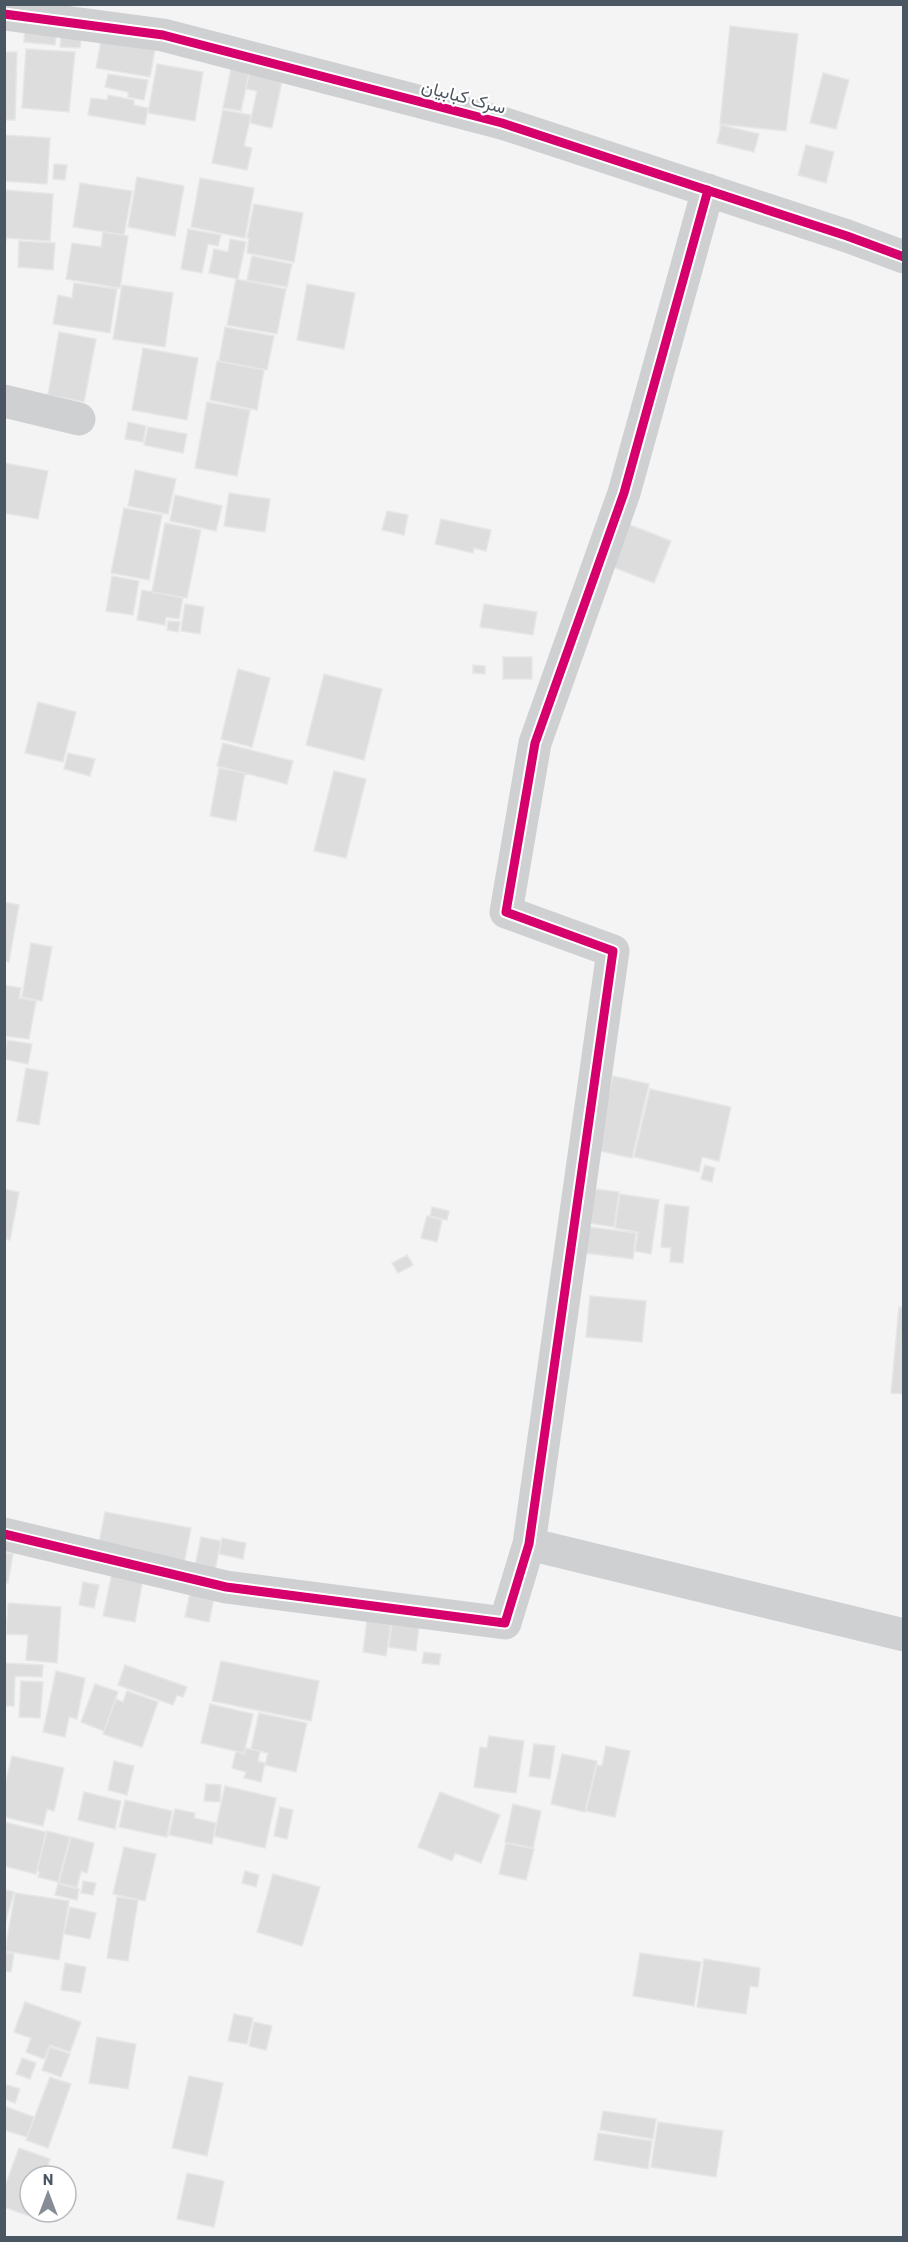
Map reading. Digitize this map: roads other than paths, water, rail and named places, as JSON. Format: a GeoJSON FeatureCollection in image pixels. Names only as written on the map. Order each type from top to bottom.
{"type":"FeatureCollection","features":[{"type":"Feature","properties":{"kind":"street","name":"سرک کبابیان"},"geometry":{"type":"LineString","coordinates":[[4,14],[175,38],[502,123],[847,236],[903,257]]}},
{"type":"Feature","properties":{"kind":"street"},"geometry":{"type":"LineString","coordinates":[[4,1534],[226,1587],[505,1623],[529,1544],[613,951],[506,912],[535,743],[624,493],[708,190]]}},
{"type":"Feature","properties":{"kind":"street"},"geometry":{"type":"LineString","coordinates":[[4,401],[79,419]]}},
{"type":"Feature","properties":{"kind":"street"},"geometry":{"type":"LineString","coordinates":[[529,1544],[903,1635]]}}]}
